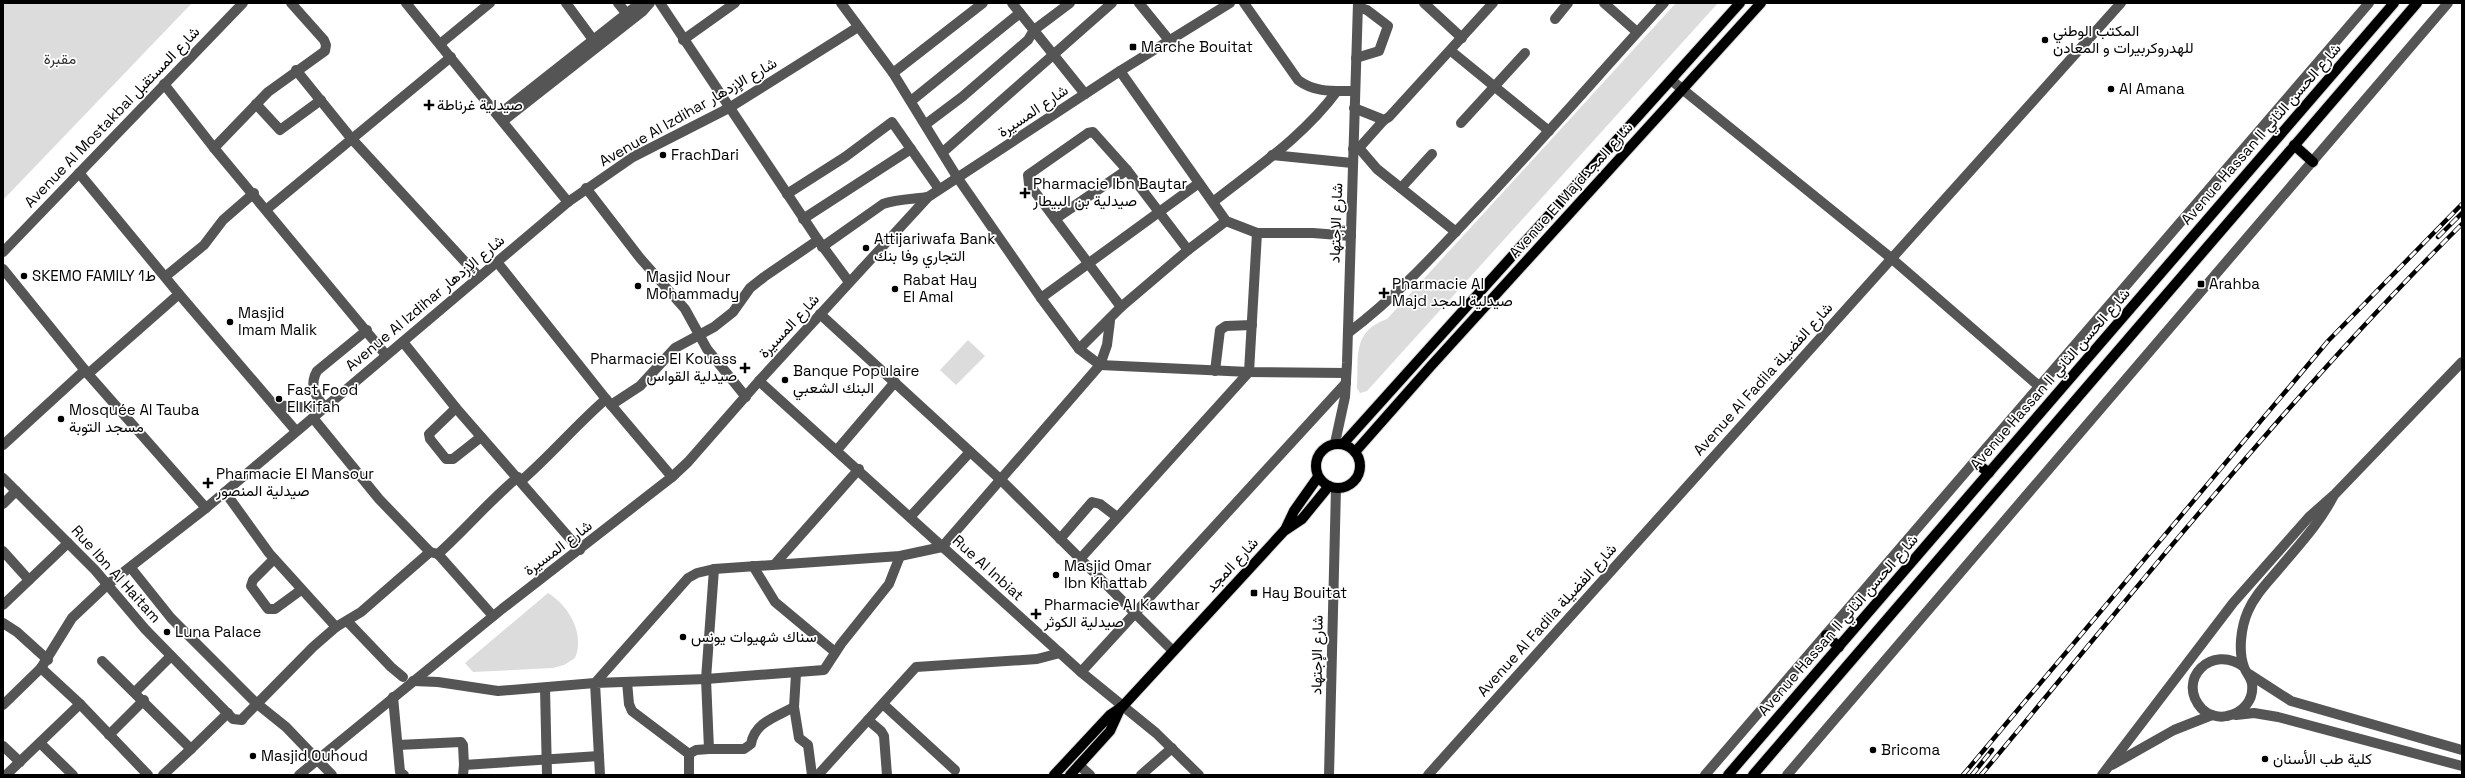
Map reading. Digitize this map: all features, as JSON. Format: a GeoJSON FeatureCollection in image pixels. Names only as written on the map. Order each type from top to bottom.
{"type":"FeatureCollection","features":[{"type":"Feature","properties":{"kind":"main road","name":"Avenue El Majdشارع المجد"},"geometry":{"type":"LineString","coordinates":[[1339,444],[1740,3]]}},
{"type":"Feature","properties":{"kind":"main road","name":"Avenue El Majdشارع المجد"},"geometry":{"type":"LineString","coordinates":[[1355,452],[1430,367],[1761,3]]}},
{"type":"Feature","properties":{"kind":"main road","name":"Avenue Hassan II شارع الحسن الثاني"},"geometry":{"type":"LineString","coordinates":[[1728,775],[2394,3]]}},
{"type":"Feature","properties":{"kind":"main road","name":"Avenue Hassan II شارع الحسن الثاني"},"geometry":{"type":"LineString","coordinates":[[1753,775],[2294,145],[2418,3]]}},
{"type":"Feature","properties":{"kind":"main road"},"geometry":{"type":"LineString","coordinates":[[1729,15],[1741,25]]}},
{"type":"Feature","properties":{"kind":"main road"},"geometry":{"type":"LineString","coordinates":[[2294,145],[2314,162]]}},
{"type":"Feature","properties":{"kind":"main road"},"geometry":{"type":"LineString","coordinates":[[1332,487],[1318,477],[1315,463],[1317,456],[1322,450],[1339,444],[1355,452]]}},
{"type":"Feature","properties":{"kind":"main road","name":"شارع المجد"},"geometry":{"type":"LineString","coordinates":[[1054,775],[1110,715],[1122,707],[1284,532],[1302,518],[1332,487],[1352,483],[1357,476],[1359,460],[1355,452]]}},
{"type":"Feature","properties":{"kind":"main road"},"geometry":{"type":"LineString","coordinates":[[1975,462],[1989,473]]}},
{"type":"Feature","properties":{"kind":"main road","name":"شارع المجد"},"geometry":{"type":"LineString","coordinates":[[1284,532],[1294,511],[1318,477]]}},
{"type":"Feature","properties":{"kind":"main road"},"geometry":{"type":"LineString","coordinates":[[1826,635],[1839,647]]}},
{"type":"Feature","properties":{"kind":"main road","name":"شارع المجد"},"geometry":{"type":"LineString","coordinates":[[1070,775],[1110,731],[1122,707]]}},
{"type":"Feature","properties":{"kind":"street","name":"Avenue Al Mostakbal شارع المستقبل"},"geometry":{"type":"LineString","coordinates":[[3,252],[243,3]]}},
{"type":"Feature","properties":{"kind":"street"},"geometry":{"type":"LineString","coordinates":[[214,148],[233,131],[256,104],[296,70],[325,50],[326,45],[291,3]]}},
{"type":"Feature","properties":{"kind":"street"},"geometry":{"type":"LineString","coordinates":[[440,44],[490,3]]}},
{"type":"Feature","properties":{"kind":"street"},"geometry":{"type":"LineString","coordinates":[[566,3],[596,43]]}},
{"type":"Feature","properties":{"kind":"street"},"geometry":{"type":"LineString","coordinates":[[618,3],[627,14]]}},
{"type":"Feature","properties":{"kind":"street"},"geometry":{"type":"LineString","coordinates":[[596,43],[640,3]]}},
{"type":"Feature","properties":{"kind":"street"},"geometry":{"type":"LineString","coordinates":[[501,118],[596,43],[650,3]]}},
{"type":"Feature","properties":{"kind":"street"},"geometry":{"type":"LineString","coordinates":[[660,3],[683,40],[820,244],[849,282]]}},
{"type":"Feature","properties":{"kind":"street"},"geometry":{"type":"LineString","coordinates":[[683,40],[736,3]]}},
{"type":"Feature","properties":{"kind":"street"},"geometry":{"type":"LineString","coordinates":[[841,3],[893,73],[926,124],[957,177],[1079,350],[1100,365],[1346,378]]}},
{"type":"Feature","properties":{"kind":"street"},"geometry":{"type":"LineString","coordinates":[[893,73],[983,3]]}},
{"type":"Feature","properties":{"kind":"street"},"geometry":{"type":"LineString","coordinates":[[1012,3],[1085,94]]}},
{"type":"Feature","properties":{"kind":"street"},"geometry":{"type":"LineString","coordinates":[[926,124],[962,97],[1028,40],[1034,30],[1070,3]]}},
{"type":"Feature","properties":{"kind":"street"},"geometry":{"type":"LineString","coordinates":[[942,152],[1112,3]]}},
{"type":"Feature","properties":{"kind":"street"},"geometry":{"type":"LineString","coordinates":[[1139,3],[1169,40]]}},
{"type":"Feature","properties":{"kind":"street","name":"شارع المسيرة"},"geometry":{"type":"LineString","coordinates":[[299,775],[492,616],[580,550],[672,477],[688,462],[746,397],[758,381],[928,197],[1120,71],[1230,3]]}},
{"type":"Feature","properties":{"kind":"street"},"geometry":{"type":"LineString","coordinates":[[1244,3],[1298,80],[1309,88],[1355,91]]}},
{"type":"Feature","properties":{"kind":"street"},"geometry":{"type":"LineString","coordinates":[[1424,3],[1462,38]]}},
{"type":"Feature","properties":{"kind":"street"},"geometry":{"type":"LineString","coordinates":[[1456,232],[1401,188],[1356,149],[1384,120],[1394,113],[1493,3]]}},
{"type":"Feature","properties":{"kind":"street"},"geometry":{"type":"LineString","coordinates":[[1555,19],[1568,3]]}},
{"type":"Feature","properties":{"kind":"street"},"geometry":{"type":"LineString","coordinates":[[1604,3],[1638,32]]}},
{"type":"Feature","properties":{"kind":"street"},"geometry":{"type":"LineString","coordinates":[[1348,333],[1381,308],[1456,232],[1549,132],[1664,3]]}},
{"type":"Feature","properties":{"kind":"street","name":"Avenue Al Fadila شارع الفضيلة"},"geometry":{"type":"LineString","coordinates":[[1428,775],[2121,3]]}},
{"type":"Feature","properties":{"kind":"street"},"geometry":{"type":"LineString","coordinates":[[1705,775],[2369,3]]}},
{"type":"Feature","properties":{"kind":"street"},"geometry":{"type":"LineString","coordinates":[[1787,775],[2314,162],[2448,3]]}},
{"type":"Feature","properties":{"kind":"street"},"geometry":{"type":"LineString","coordinates":[[411,5],[451,58],[568,202]]}},
{"type":"Feature","properties":{"kind":"street"},"geometry":{"type":"LineString","coordinates":[[1356,58],[1378,51],[1388,26],[1358,5]]}},
{"type":"Feature","properties":{"kind":"street","name":"شارع الإجتهاد"},"geometry":{"type":"LineString","coordinates":[[1339,444],[1346,378],[1352,163],[1356,149],[1354,108],[1358,5]]}},
{"type":"Feature","properties":{"kind":"street"},"geometry":{"type":"LineString","coordinates":[[911,101],[1020,13]]}},
{"type":"Feature","properties":{"kind":"street","name":"Avenue Al Izdihar شارع الإزدهار"},"geometry":{"type":"LineString","coordinates":[[3,705],[48,660],[72,618],[107,585],[131,568],[206,508],[568,202],[633,156],[730,108],[858,27]]}},
{"type":"Feature","properties":{"kind":"street"},"geometry":{"type":"LineString","coordinates":[[1451,51],[1496,86],[1549,132]]}},
{"type":"Feature","properties":{"kind":"street"},"geometry":{"type":"LineString","coordinates":[[1461,123],[1525,53]]}},
{"type":"Feature","properties":{"kind":"street"},"geometry":{"type":"LineString","coordinates":[[267,209],[351,138],[451,58]]}},
{"type":"Feature","properties":{"kind":"street"},"geometry":{"type":"LineString","coordinates":[[296,70],[351,138],[479,277]]}},
{"type":"Feature","properties":{"kind":"street"},"geometry":{"type":"LineString","coordinates":[[1120,71],[1226,221],[1257,233],[1313,233],[1351,236]]}},
{"type":"Feature","properties":{"kind":"street"},"geometry":{"type":"LineString","coordinates":[[1671,80],[1891,258],[2040,387]]}},
{"type":"Feature","properties":{"kind":"street"},"geometry":{"type":"LineString","coordinates":[[164,84],[214,148],[254,193],[386,355]]}},
{"type":"Feature","properties":{"kind":"street"},"geometry":{"type":"LineString","coordinates":[[1213,202],[1300,133],[1321,112],[1337,91]]}},
{"type":"Feature","properties":{"kind":"street"},"geometry":{"type":"LineString","coordinates":[[256,104],[280,130],[321,100]]}},
{"type":"Feature","properties":{"kind":"street"},"geometry":{"type":"LineString","coordinates":[[1354,108],[1384,120]]}},
{"type":"Feature","properties":{"kind":"street"},"geometry":{"type":"LineString","coordinates":[[787,194],[845,158],[892,122],[939,189]]}},
{"type":"Feature","properties":{"kind":"street"},"geometry":{"type":"LineString","coordinates":[[1121,307],[1055,219],[1027,178],[1028,175],[1088,133],[1093,132],[1098,134],[1188,250]]}},
{"type":"Feature","properties":{"kind":"street"},"geometry":{"type":"LineString","coordinates":[[804,219],[911,149]]}},
{"type":"Feature","properties":{"kind":"street"},"geometry":{"type":"LineString","coordinates":[[1401,188],[1432,154]]}},
{"type":"Feature","properties":{"kind":"street"},"geometry":{"type":"LineString","coordinates":[[1272,155],[1352,163]]}},
{"type":"Feature","properties":{"kind":"street"},"geometry":{"type":"LineString","coordinates":[[1055,219],[1127,170]]}},
{"type":"Feature","properties":{"kind":"street"},"geometry":{"type":"LineString","coordinates":[[79,173],[166,276],[178,294],[296,431]]}},
{"type":"Feature","properties":{"kind":"street"},"geometry":{"type":"LineString","coordinates":[[1041,298],[1090,264],[1199,182]]}},
{"type":"Feature","properties":{"kind":"street"},"geometry":{"type":"LineString","coordinates":[[586,188],[640,258],[685,309],[707,349],[746,397]]}},
{"type":"Feature","properties":{"kind":"street"},"geometry":{"type":"LineString","coordinates":[[166,276],[204,245],[223,220],[254,193]]}},
{"type":"Feature","properties":{"kind":"street"},"geometry":{"type":"LineString","coordinates":[[256,703],[336,627],[361,612],[470,526],[486,504],[550,456],[572,431],[608,402],[640,386],[675,348],[700,335],[733,312],[750,288],[764,277],[883,204],[892,201],[908,201],[928,197]]}},
{"type":"Feature","properties":{"kind":"street"},"geometry":{"type":"LineString","coordinates":[[1079,350],[1110,321],[1121,307],[1188,250],[1226,221]]}},
{"type":"Feature","properties":{"kind":"street"},"geometry":{"type":"LineString","coordinates":[[1080,558],[1249,372],[1257,233]]}},
{"type":"Feature","properties":{"kind":"street"},"geometry":{"type":"LineString","coordinates":[[496,262],[608,402],[672,477]]}},
{"type":"Feature","properties":{"kind":"street"},"geometry":{"type":"LineString","coordinates":[[3,269],[86,372],[206,508]]}},
{"type":"Feature","properties":{"kind":"street"},"geometry":{"type":"LineString","coordinates":[[3,445],[178,294]]}},
{"type":"Feature","properties":{"kind":"street"},"geometry":{"type":"LineString","coordinates":[[820,314],[1001,480],[1173,651]]}},
{"type":"Feature","properties":{"kind":"street"},"geometry":{"type":"LineString","coordinates":[[600,775],[596,683],[688,578],[697,573],[714,569],[900,556],[942,547],[1100,365],[1107,345],[1110,321]]}},
{"type":"Feature","properties":{"kind":"street"},"geometry":{"type":"LineString","coordinates":[[1216,371],[1220,330],[1226,326],[1252,325]]}},
{"type":"Feature","properties":{"kind":"street"},"geometry":{"type":"LineString","coordinates":[[324,408],[317,399],[314,391],[314,376],[317,371],[367,330]]}},
{"type":"Feature","properties":{"kind":"street"},"geometry":{"type":"LineString","coordinates":[[403,342],[456,408],[580,550]]}},
{"type":"Feature","properties":{"kind":"street"},"geometry":{"type":"LineString","coordinates":[[2102,775],[2224,613],[2317,508],[2335,494],[2462,362]]}},
{"type":"Feature","properties":{"kind":"street"},"geometry":{"type":"LineString","coordinates":[[1081,672],[1346,378]]}},
{"type":"Feature","properties":{"kind":"street","name":"Rue Al Inbiat"},"geometry":{"type":"LineString","coordinates":[[758,381],[837,450],[1081,672],[1122,707],[1156,733],[1199,775]]}},
{"type":"Feature","properties":{"kind":"street"},"geometry":{"type":"LineString","coordinates":[[837,450],[895,382]]}},
{"type":"Feature","properties":{"kind":"street"},"geometry":{"type":"LineString","coordinates":[[275,405],[324,408]]}},
{"type":"Feature","properties":{"kind":"street"},"geometry":{"type":"LineString","coordinates":[[456,408],[429,434],[430,439],[446,459],[453,459],[481,437]]}},
{"type":"Feature","properties":{"kind":"street"},"geometry":{"type":"LineString","coordinates":[[313,418],[378,499],[434,553],[492,616]]}},
{"type":"Feature","properties":{"kind":"street"},"geometry":{"type":"LineString","coordinates":[[910,518],[970,452]]}},
{"type":"Feature","properties":{"kind":"street"},"geometry":{"type":"LineString","coordinates":[[774,564],[858,469]]}},
{"type":"Feature","properties":{"kind":"street","name":"Rue Ibn Al Haitam"},"geometry":{"type":"LineString","coordinates":[[3,478],[68,543],[171,656],[233,719],[242,720],[256,703]]}},
{"type":"Feature","properties":{"kind":"street","name":"شارع الإجتهاد"},"geometry":{"type":"LineString","coordinates":[[1329,775],[1332,487]]}},
{"type":"Feature","properties":{"kind":"street"},"geometry":{"type":"LineString","coordinates":[[3,504],[16,491]]}},
{"type":"Feature","properties":{"kind":"street"},"geometry":{"type":"LineString","coordinates":[[225,492],[274,559],[336,627]]}},
{"type":"Feature","properties":{"kind":"street"},"geometry":{"type":"LineString","coordinates":[[2234,715],[2242,710],[2250,698],[2252,683],[2246,671],[2241,640],[2248,611],[2256,595],[2317,524],[2335,494]]}},
{"type":"Feature","properties":{"kind":"street"},"geometry":{"type":"LineString","coordinates":[[1060,539],[1092,502],[1100,504],[1117,517]]}},
{"type":"Feature","properties":{"kind":"street"},"geometry":{"type":"LineString","coordinates":[[3,605],[68,543]]}},
{"type":"Feature","properties":{"kind":"street"},"geometry":{"type":"LineString","coordinates":[[3,551],[29,580]]}},
{"type":"Feature","properties":{"kind":"street"},"geometry":{"type":"LineString","coordinates":[[413,681],[438,682],[498,691],[596,683],[796,674],[824,670],[835,652],[889,584],[900,556]]}},
{"type":"Feature","properties":{"kind":"street"},"geometry":{"type":"LineString","coordinates":[[274,559],[253,580],[251,586],[268,609],[275,609],[301,590]]}},
{"type":"Feature","properties":{"kind":"street"},"geometry":{"type":"LineString","coordinates":[[753,566],[776,602],[835,652]]}},
{"type":"Feature","properties":{"kind":"street"},"geometry":{"type":"LineString","coordinates":[[131,568],[171,618],[256,703],[286,727],[332,775]]}},
{"type":"Feature","properties":{"kind":"street"},"geometry":{"type":"LineString","coordinates":[[709,749],[706,679],[714,569]]}},
{"type":"Feature","properties":{"kind":"street"},"geometry":{"type":"LineString","coordinates":[[348,621],[391,667],[403,677]]}},
{"type":"Feature","properties":{"kind":"street"},"geometry":{"type":"LineString","coordinates":[[3,623],[17,632],[48,660]]}},
{"type":"Feature","properties":{"kind":"street"},"geometry":{"type":"LineString","coordinates":[[818,775],[916,667],[1037,659],[1060,653]]}},
{"type":"Feature","properties":{"kind":"street"},"geometry":{"type":"LineString","coordinates":[[135,692],[171,656]]}},
{"type":"Feature","properties":{"kind":"street"},"geometry":{"type":"LineString","coordinates":[[2462,750],[2290,702],[2228,659],[2218,658],[2206,664],[2196,674],[2193,693],[2203,710],[2212,715],[2223,717],[2254,714],[2278,717],[2462,766]]}},
{"type":"Feature","properties":{"kind":"street"},"geometry":{"type":"LineString","coordinates":[[102,661],[144,700],[191,749]]}},
{"type":"Feature","properties":{"kind":"street"},"geometry":{"type":"LineString","coordinates":[[2185,664],[2196,674]]}},
{"type":"Feature","properties":{"kind":"street"},"geometry":{"type":"LineString","coordinates":[[41,668],[80,704],[148,775]]}},
{"type":"Feature","properties":{"kind":"street"},"geometry":{"type":"LineString","coordinates":[[796,674],[794,707],[799,738],[808,745],[812,775]]}},
{"type":"Feature","properties":{"kind":"street"},"geometry":{"type":"LineString","coordinates":[[626,682],[629,704],[632,711],[689,754]]}},
{"type":"Feature","properties":{"kind":"street"},"geometry":{"type":"LineString","coordinates":[[545,688],[547,775]]}},
{"type":"Feature","properties":{"kind":"street"},"geometry":{"type":"LineString","coordinates":[[393,697],[400,772],[404,775]]}},
{"type":"Feature","properties":{"kind":"street"},"geometry":{"type":"LineString","coordinates":[[109,735],[144,700]]}},
{"type":"Feature","properties":{"kind":"street"},"geometry":{"type":"LineString","coordinates":[[6,775],[80,704]]}},
{"type":"Feature","properties":{"kind":"street"},"geometry":{"type":"LineString","coordinates":[[883,704],[955,770]]}},
{"type":"Feature","properties":{"kind":"street"},"geometry":{"type":"LineString","coordinates":[[689,754],[696,750],[744,749],[751,744],[753,734],[759,726],[794,707]]}},
{"type":"Feature","properties":{"kind":"street"},"geometry":{"type":"LineString","coordinates":[[163,775],[228,714]]}},
{"type":"Feature","properties":{"kind":"street"},"geometry":{"type":"LineString","coordinates":[[2109,767],[2174,730],[2212,715]]}},
{"type":"Feature","properties":{"kind":"street"},"geometry":{"type":"LineString","coordinates":[[868,720],[881,731],[884,736],[887,775]]}},
{"type":"Feature","properties":{"kind":"street"},"geometry":{"type":"LineString","coordinates":[[398,745],[461,742],[463,745],[463,770],[547,760],[599,756]]}},
{"type":"Feature","properties":{"kind":"street"},"geometry":{"type":"LineString","coordinates":[[40,743],[73,775]]}},
{"type":"Feature","properties":{"kind":"street"},"geometry":{"type":"LineString","coordinates":[[3,746],[20,762]]}},
{"type":"Feature","properties":{"kind":"street"},"geometry":{"type":"LineString","coordinates":[[1141,775],[1172,748]]}},
{"type":"Feature","properties":{"kind":"street"},"geometry":{"type":"LineString","coordinates":[[688,775],[689,754]]}},
{"type":"Feature","properties":{"kind":"street"},"geometry":{"type":"LineString","coordinates":[[1079,765],[1090,775]]}},
{"type":"Feature","properties":{"kind":"green space","name":"مقبرة"},"geometry":{"type":"Polygon","coordinates":[[[3,3],[192,3],[3,200],[3,3]]]}},
{"type":"Feature","properties":{"kind":"green space"},"geometry":{"type":"Polygon","coordinates":[[[1676,3],[1718,3],[1367,391],[1360,393],[1357,388],[1359,347],[1367,331],[1375,324],[1387,319],[1676,3]]]}},
{"type":"Feature","properties":{"kind":"green space"},"geometry":{"type":"Polygon","coordinates":[[[968,340],[985,356],[956,385],[940,370],[968,340]]]}},
{"type":"Feature","properties":{"kind":"green space"},"geometry":{"type":"Polygon","coordinates":[[[548,593],[562,605],[573,621],[578,640],[578,649],[575,658],[564,665],[553,668],[473,672],[465,663],[548,593]]]}},
{"type":"Feature","properties":{"kind":"railway"},"geometry":{"type":"LineString","coordinates":[[1963,775],[2328,341],[2462,204]]}},
{"type":"Feature","properties":{"kind":"railway"},"geometry":{"type":"LineString","coordinates":[[2438,237],[2462,213]]}},
{"type":"Feature","properties":{"kind":"railway"},"geometry":{"type":"LineString","coordinates":[[1981,775],[2156,564],[2275,425],[2398,289],[2462,224]]}},
{"type":"Feature","properties":{"kind":"railway"},"geometry":{"type":"LineString","coordinates":[[1972,775],[1992,750]]}},
{"type":"Feature","properties":{"kind":"place","name":"المكتب الوطني للهدروكربيرات و المعادن"},"geometry":{"type":"Point","coordinates":[2045,40]}},
{"type":"Feature","properties":{"kind":"place","name":"Marche Bouitat"},"geometry":{"type":"Point","coordinates":[1133,47]}},
{"type":"Feature","properties":{"kind":"place","name":"Al Amana"},"geometry":{"type":"Point","coordinates":[2111,89]}},
{"type":"Feature","properties":{"kind":"place","name":"صيدلية غرناطة"},"geometry":{"type":"Point","coordinates":[429,105]}},
{"type":"Feature","properties":{"kind":"place","name":"FrachDari"},"geometry":{"type":"Point","coordinates":[663,155]}},
{"type":"Feature","properties":{"kind":"place","name":"Pharmacie Ibn Baytar صيدلية بن البيطار"},"geometry":{"type":"Point","coordinates":[1025,193]}},
{"type":"Feature","properties":{"kind":"place","name":"Attijariwafa Bank التجاري وفا بنك"},"geometry":{"type":"Point","coordinates":[866,248]}},
{"type":"Feature","properties":{"kind":"place","name":"SKEMO FAMILY ط1"},"geometry":{"type":"Point","coordinates":[24,276]}},
{"type":"Feature","properties":{"kind":"place","name":"Arahba"},"geometry":{"type":"Point","coordinates":[2201,284]}},
{"type":"Feature","properties":{"kind":"place","name":"Masjid Nour Mohammady"},"geometry":{"type":"Point","coordinates":[638,286]}},
{"type":"Feature","properties":{"kind":"place","name":"Rabat Hay El Amal"},"geometry":{"type":"Point","coordinates":[895,289]}},
{"type":"Feature","properties":{"kind":"place","name":"Pharmacie Al Majd صيدلية المجد"},"geometry":{"type":"Point","coordinates":[1384,293]}},
{"type":"Feature","properties":{"kind":"place","name":"Masjid Imam Malik"},"geometry":{"type":"Point","coordinates":[230,322]}},
{"type":"Feature","properties":{"kind":"place","name":"Pharmacie El Kouass صيدلية القواس"},"geometry":{"type":"Point","coordinates":[745,368]}},
{"type":"Feature","properties":{"kind":"place","name":"Banque Populaire البنك الشعبي"},"geometry":{"type":"Point","coordinates":[785,380]}},
{"type":"Feature","properties":{"kind":"place","name":"Fast Food El Kifah"},"geometry":{"type":"Point","coordinates":[279,399]}},
{"type":"Feature","properties":{"kind":"place","name":"Mosquée Al Tauba مسجد التوبة"},"geometry":{"type":"Point","coordinates":[61,419]}},
{"type":"Feature","properties":{"kind":"place","name":"Pharmacie El Mansour صيدلية المنصور"},"geometry":{"type":"Point","coordinates":[208,483]}},
{"type":"Feature","properties":{"kind":"place","name":"Masjid Omar Ibn Khattab"},"geometry":{"type":"Point","coordinates":[1056,575]}},
{"type":"Feature","properties":{"kind":"place","name":"Hay Bouitat"},"geometry":{"type":"Point","coordinates":[1254,593]}},
{"type":"Feature","properties":{"kind":"place","name":"Pharmacie Al Kawthar صيدلية الكوثر"},"geometry":{"type":"Point","coordinates":[1036,614]}},
{"type":"Feature","properties":{"kind":"place","name":"Luna Palace"},"geometry":{"type":"Point","coordinates":[167,632]}},
{"type":"Feature","properties":{"kind":"place","name":"سناك شهيوات يونس"},"geometry":{"type":"Point","coordinates":[683,637]}},
{"type":"Feature","properties":{"kind":"place","name":"Bricoma"},"geometry":{"type":"Point","coordinates":[1873,750]}},
{"type":"Feature","properties":{"kind":"place","name":"Masjid Ouhoud"},"geometry":{"type":"Point","coordinates":[253,756]}},
{"type":"Feature","properties":{"kind":"place","name":"كلية طب الأسنان"},"geometry":{"type":"Point","coordinates":[2265,759]}}]}
